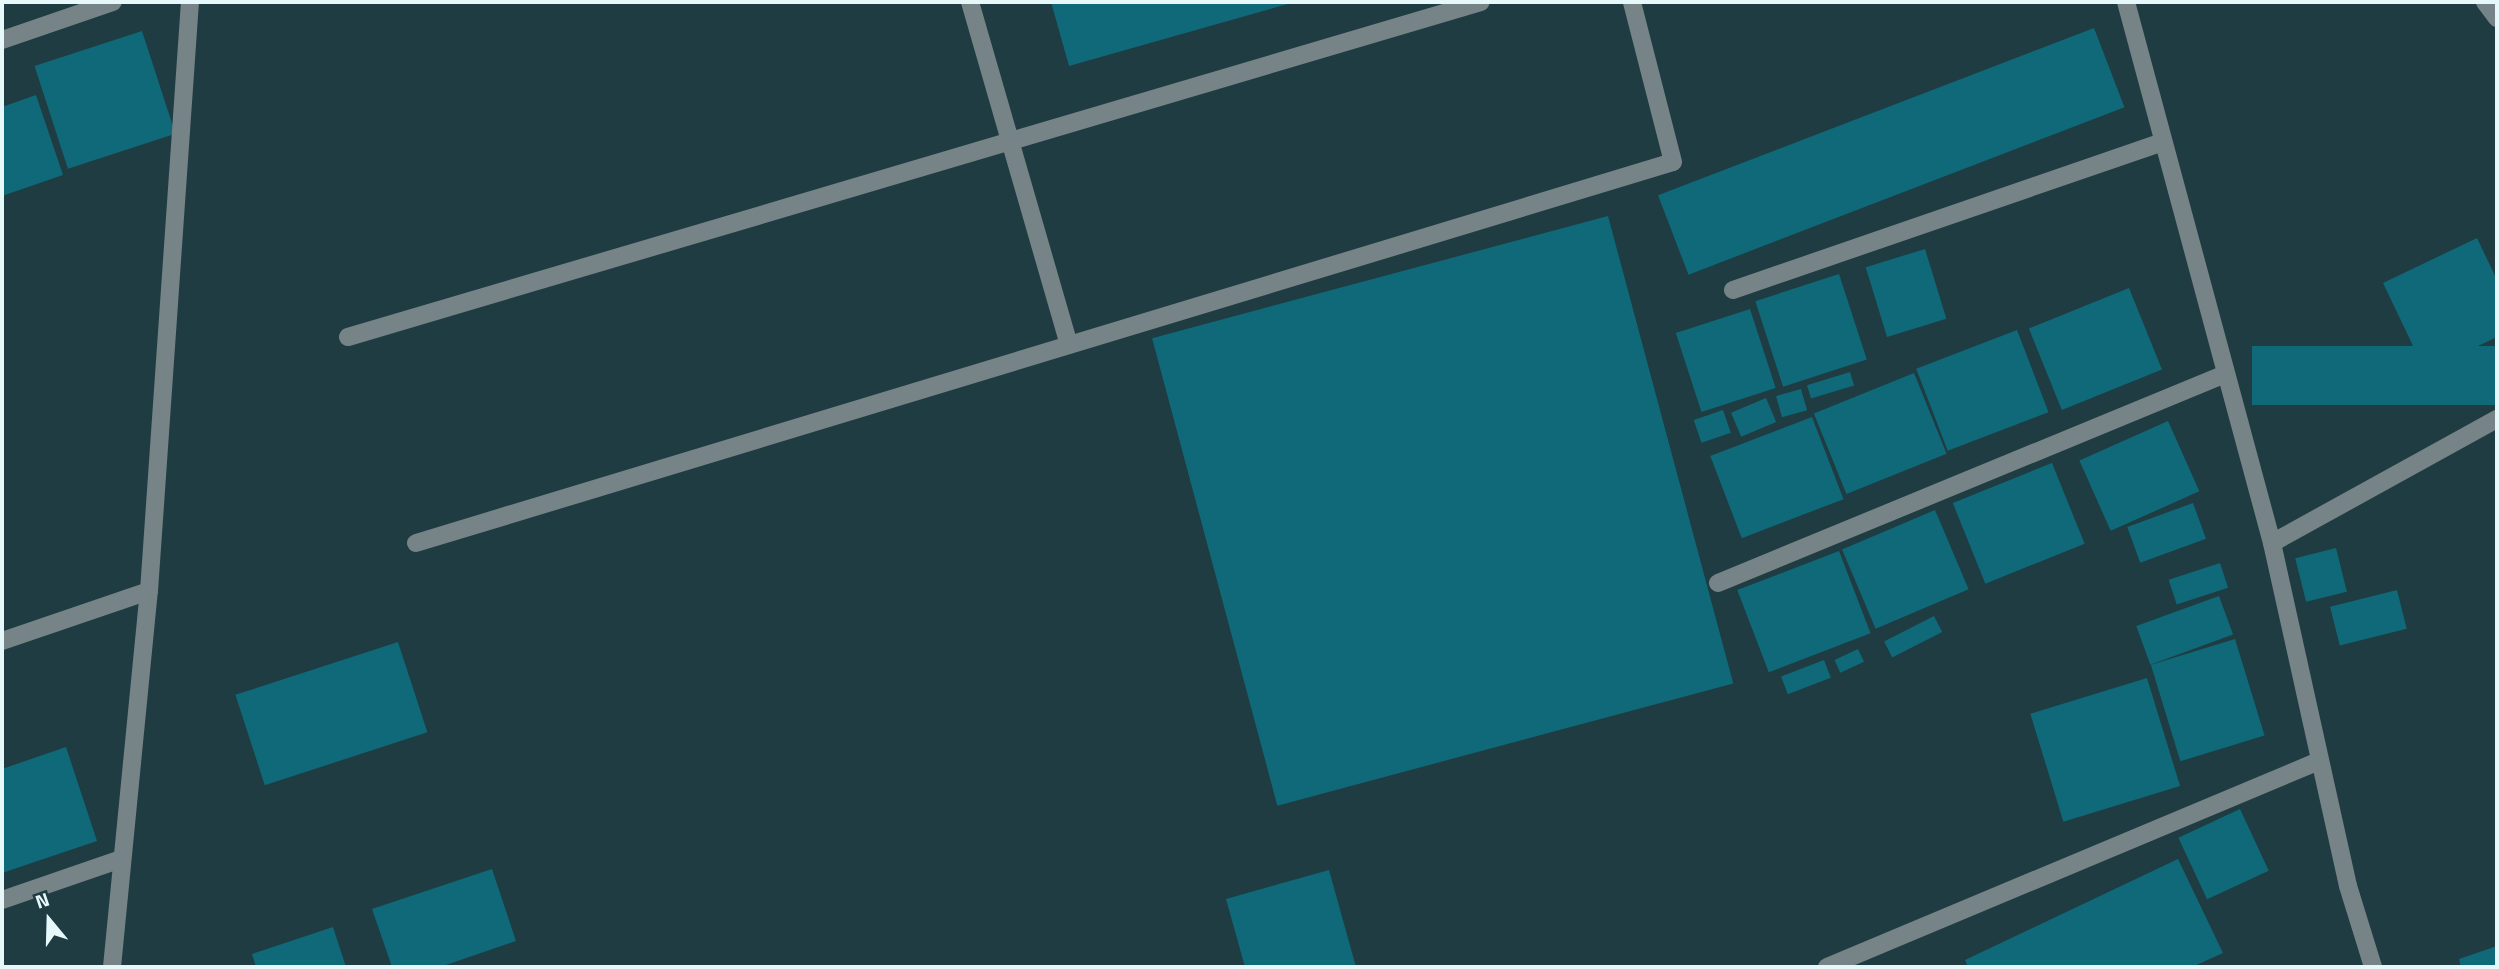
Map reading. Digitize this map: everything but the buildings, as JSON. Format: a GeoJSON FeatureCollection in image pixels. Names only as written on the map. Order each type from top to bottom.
{"type":"FeatureCollection","features":[{"type":"Feature","properties":{"kind":"street"},"geometry":{"type":"LineString","coordinates":[[2,40],[113,2]]}},
{"type":"Feature","properties":{"kind":"street"},"geometry":{"type":"LineString","coordinates":[[112,967],[149,591],[190,2]]}},
{"type":"Feature","properties":{"kind":"street"},"geometry":{"type":"LineString","coordinates":[[970,2],[1068,342]]}},
{"type":"Feature","properties":{"kind":"street"},"geometry":{"type":"LineString","coordinates":[[348,337],[1481,2]]}},
{"type":"Feature","properties":{"kind":"street"},"geometry":{"type":"LineString","coordinates":[[415,543],[1068,342],[1673,162],[1632,2]]}},
{"type":"Feature","properties":{"kind":"street"},"geometry":{"type":"LineString","coordinates":[[2126,2],[2223,375],[2272,543],[2319,761],[2373,967]]}},
{"type":"Feature","properties":{"kind":"street"},"geometry":{"type":"LineString","coordinates":[[2485,2],[2497,18]]}},
{"type":"Feature","properties":{"kind":"street"},"geometry":{"type":"LineString","coordinates":[[1733,290],[2163,142]]}},
{"type":"Feature","properties":{"kind":"street"},"geometry":{"type":"LineString","coordinates":[[1718,583],[2223,375]]}},
{"type":"Feature","properties":{"kind":"street"},"geometry":{"type":"LineString","coordinates":[[2272,543],[2497,419]]}},
{"type":"Feature","properties":{"kind":"street"},"geometry":{"type":"LineString","coordinates":[[2,641],[149,591]]}},
{"type":"Feature","properties":{"kind":"street"},"geometry":{"type":"LineString","coordinates":[[1827,967],[2319,761]]}},
{"type":"Feature","properties":{"kind":"street"},"geometry":{"type":"LineString","coordinates":[[2,900],[121,859]]}}]}
